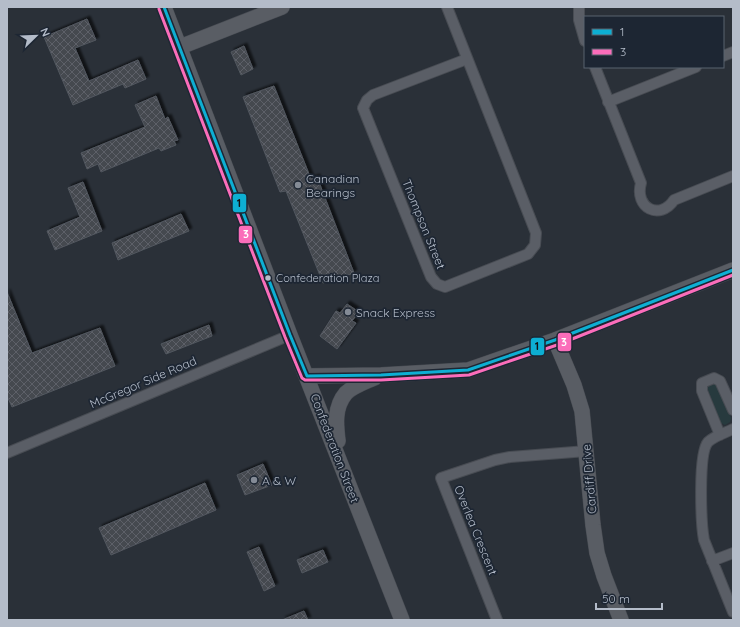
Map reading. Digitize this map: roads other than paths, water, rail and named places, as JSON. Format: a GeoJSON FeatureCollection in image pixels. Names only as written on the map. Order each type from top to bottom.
{"type":"FeatureCollection","features":[{"type":"Feature","properties":{"kind":"street","name":"Confederation Street"},"geometry":{"type":"LineString","coordinates":[[164,7],[290,335],[402,620]]}},
{"type":"Feature","properties":{"kind":"street"},"geometry":{"type":"LineString","coordinates":[[180,47],[282,7]]}},
{"type":"Feature","properties":{"kind":"street","name":"Thompson Street"},"geometry":{"type":"LineString","coordinates":[[447,7],[536,233],[535,245],[528,254],[445,287],[437,284],[432,277],[363,108],[367,100],[373,95],[467,59]]}},
{"type":"Feature","properties":{"kind":"street"},"geometry":{"type":"LineString","coordinates":[[579,7],[579,20],[584,38]]}},
{"type":"Feature","properties":{"kind":"street"},"geometry":{"type":"LineString","coordinates":[[595,68],[641,183],[639,190],[640,198],[644,205],[657,211],[665,210],[674,200],[733,176]]}},
{"type":"Feature","properties":{"kind":"street"},"geometry":{"type":"LineString","coordinates":[[608,102],[693,68]]}},
{"type":"Feature","properties":{"kind":"street"},"geometry":{"type":"LineString","coordinates":[[307,376],[381,375],[468,370],[555,340],[733,270]]}},
{"type":"Feature","properties":{"kind":"street","name":"McGregor Side Road"},"geometry":{"type":"LineString","coordinates":[[7,452],[290,335]]}},
{"type":"Feature","properties":{"kind":"street","name":"Cardiff Drive"},"geometry":{"type":"LineString","coordinates":[[555,340],[579,399],[584,422],[593,525],[598,553],[604,576],[621,620]]}},
{"type":"Feature","properties":{"kind":"street"},"geometry":{"type":"LineString","coordinates":[[341,463],[336,428],[338,409],[346,393],[362,383],[381,375]]}},
{"type":"Feature","properties":{"kind":"street"},"geometry":{"type":"LineString","coordinates":[[720,435],[702,391],[702,383],[714,378],[720,381],[733,410]]}},
{"type":"Feature","properties":{"kind":"street"},"geometry":{"type":"LineString","coordinates":[[733,429],[707,443],[702,461],[702,529],[704,540],[733,612]]}},
{"type":"Feature","properties":{"kind":"street","name":"Overlea Crescent"},"geometry":{"type":"LineString","coordinates":[[497,620],[440,478],[495,460],[510,457],[587,451]]}},
{"type":"Feature","properties":{"kind":"street"},"geometry":{"type":"LineString","coordinates":[[712,561],[733,552]]}},
{"type":"Feature","properties":{"kind":"place","name":"Canadian Bearings"},"geometry":{"type":"Point","coordinates":[298,185]}},
{"type":"Feature","properties":{"kind":"place","name":"Confederation Plaza"},"geometry":{"type":"Point","coordinates":[268,278]}},
{"type":"Feature","properties":{"kind":"place","name":"Snack Express"},"geometry":{"type":"Point","coordinates":[348,312]}},
{"type":"Feature","properties":{"kind":"place","name":"A & W"},"geometry":{"type":"Point","coordinates":[254,480]}}]}
